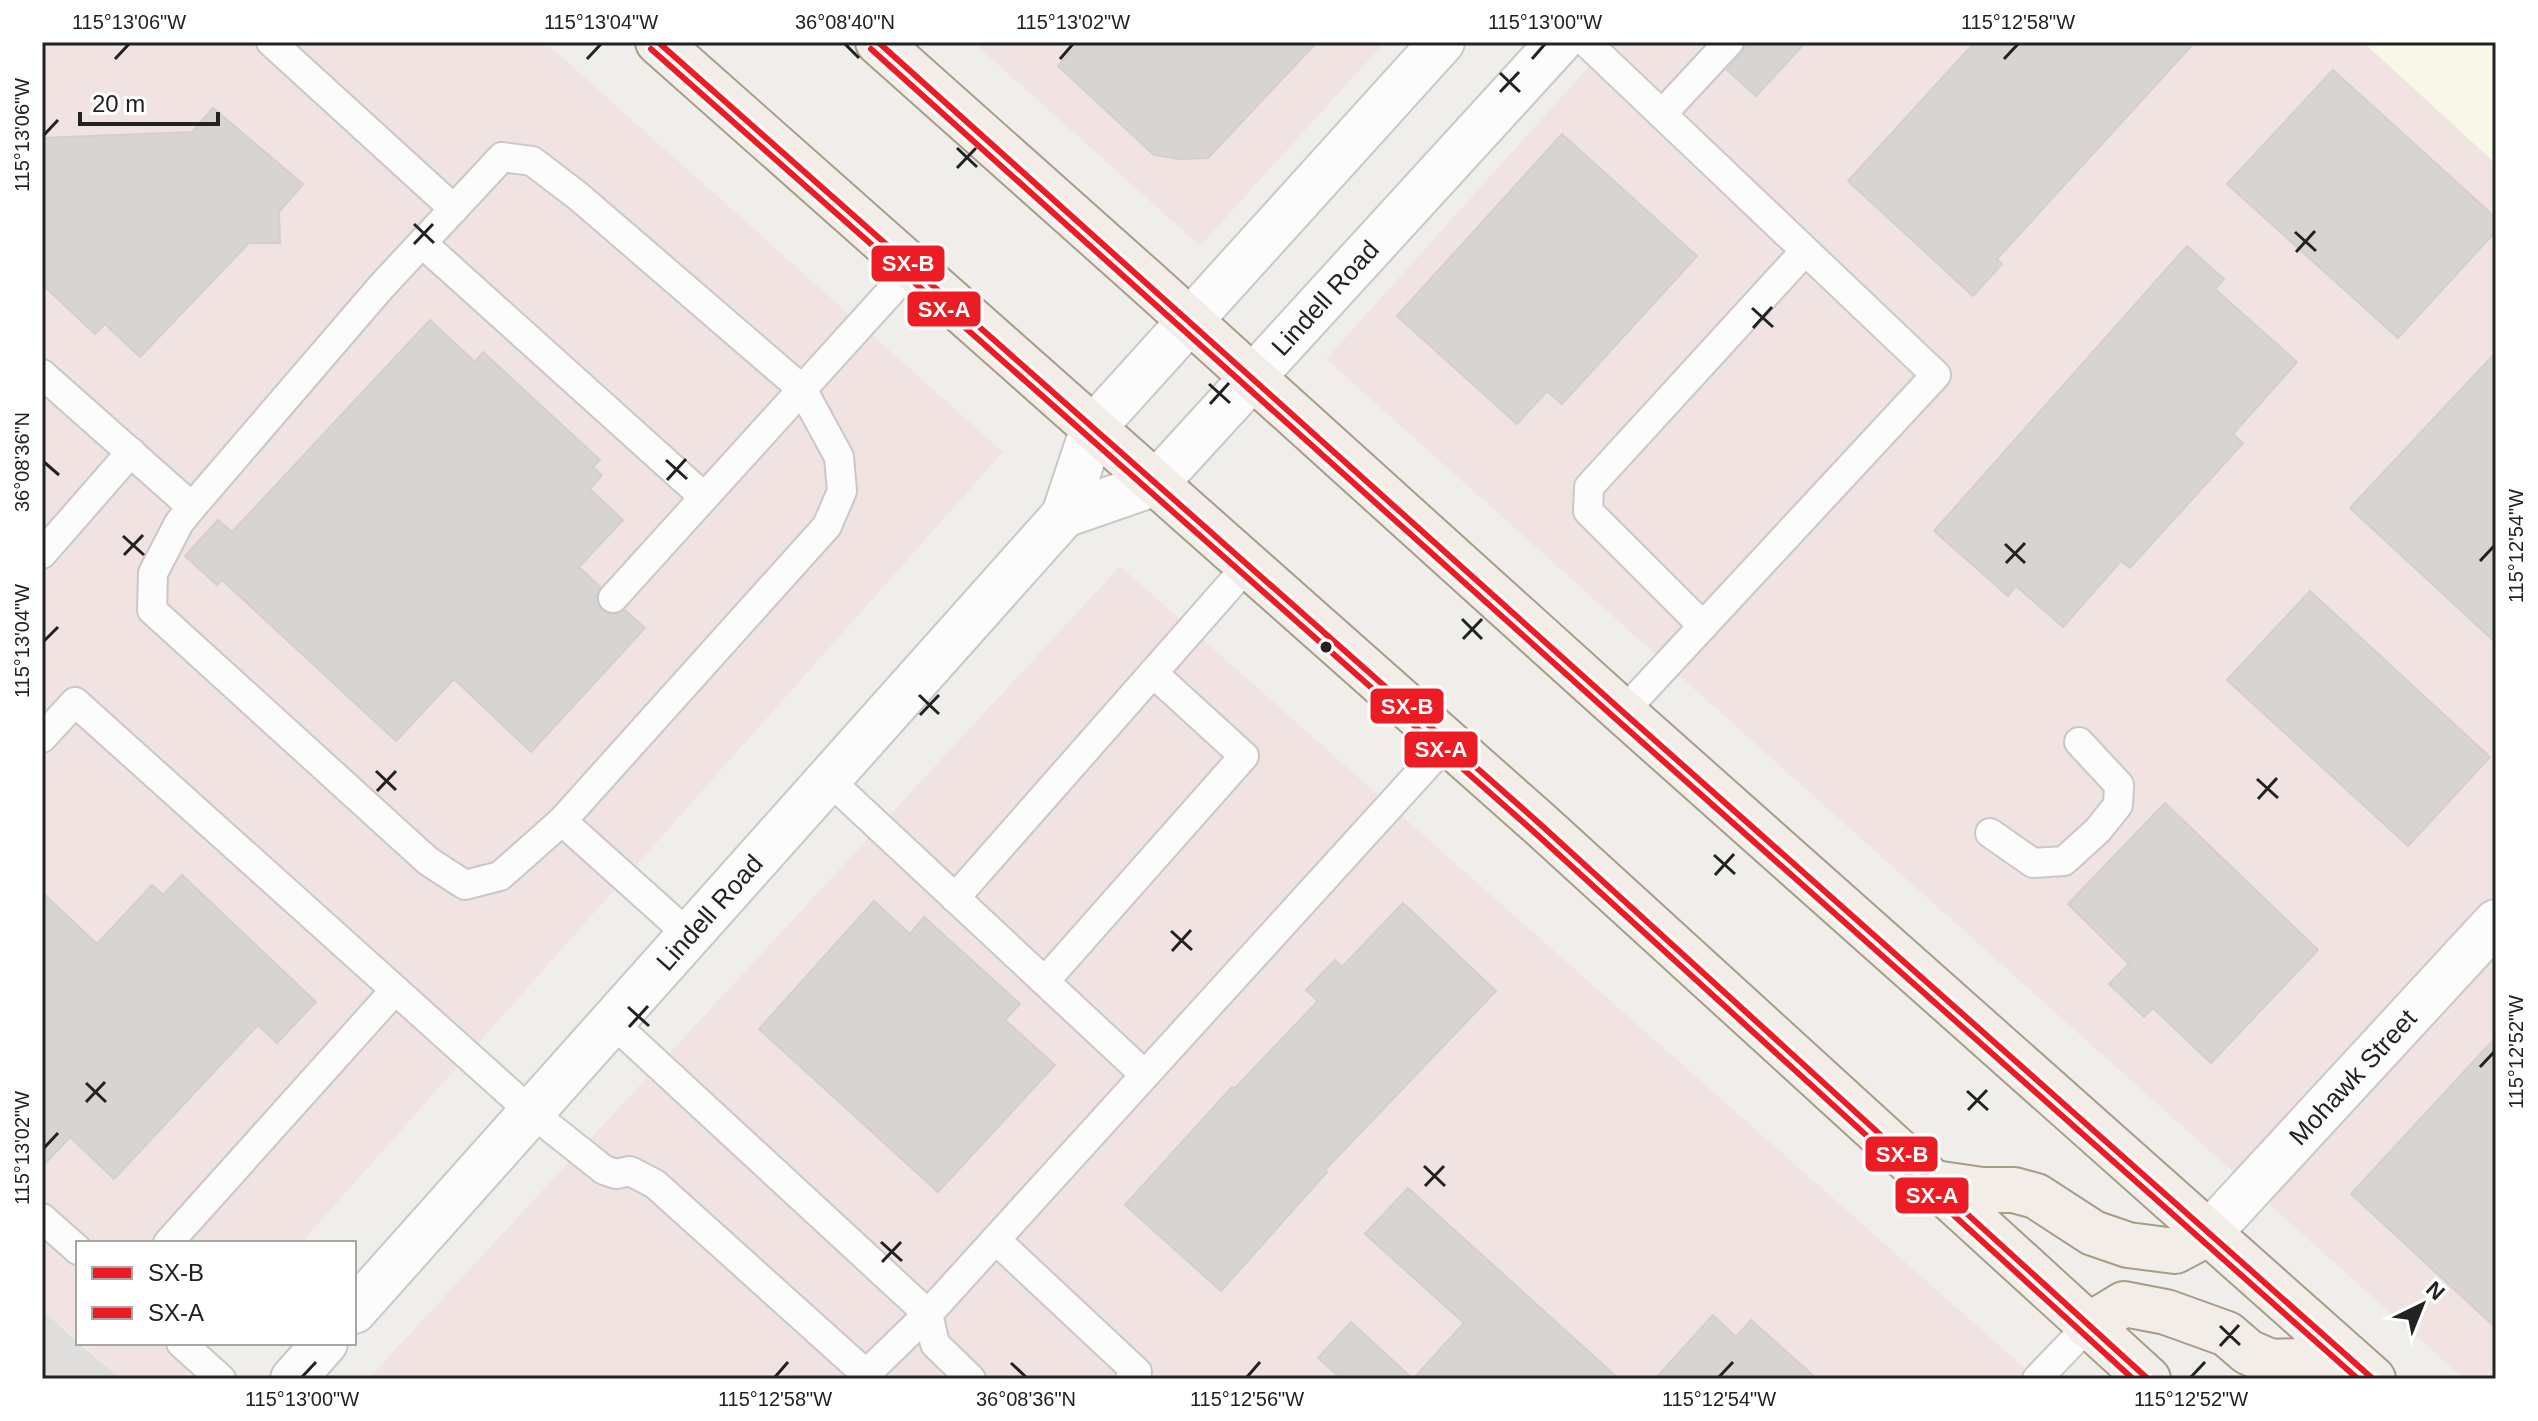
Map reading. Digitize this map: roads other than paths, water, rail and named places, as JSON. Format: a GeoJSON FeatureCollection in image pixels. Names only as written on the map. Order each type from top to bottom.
{"type":"FeatureCollection","features":[{"type":"Feature","properties":{"kind":"main road"},"geometry":{"type":"LineString","coordinates":[[658,42],[1448,742],[2148,1379]]}},
{"type":"Feature","properties":{"kind":"main road"},"geometry":{"type":"LineString","coordinates":[[878,42],[1623,712],[2361,1369]]}},
{"type":"Feature","properties":{"kind":"main road"},"geometry":{"type":"LineString","coordinates":[[1934,1183],[1982,1190],[2014,1190],[2036,1196],[2093,1233],[2128,1245],[2175,1251],[2209,1233]]}},
{"type":"Feature","properties":{"kind":"main road"},"geometry":{"type":"LineString","coordinates":[[2088,1326],[2124,1304],[2166,1312],[2227,1334],[2248,1352],[2271,1362],[2361,1369]]}},
{"type":"Feature","properties":{"kind":"street","name":"Lindell Road"},"geometry":{"type":"LineString","coordinates":[[356,1309],[1064,515],[1093,428],[1442,42]]}},
{"type":"Feature","properties":{"kind":"street","name":"Lindell Road"},"geometry":{"type":"LineString","coordinates":[[1064,515],[1156,483],[1559,42]]}},
{"type":"Feature","properties":{"kind":"street","name":"Mohawk Street"},"geometry":{"type":"LineString","coordinates":[[2209,1233],[2496,922]]}},
{"type":"Feature","properties":{"kind":"lane"},"geometry":{"type":"LineString","coordinates":[[271,42],[454,209]]}},
{"type":"Feature","properties":{"kind":"lane"},"geometry":{"type":"LineString","coordinates":[[1586,42],[1936,375],[1623,712]]}},
{"type":"Feature","properties":{"kind":"lane"},"geometry":{"type":"LineString","coordinates":[[1662,114],[1729,42]]}},
{"type":"Feature","properties":{"kind":"lane"},"geometry":{"type":"LineString","coordinates":[[502,157],[532,161],[578,196],[802,389],[839,457],[842,491],[827,526],[562,821],[500,876],[465,885],[428,861],[152,610],[153,573],[179,523],[422,243],[502,157]]}},
{"type":"Feature","properties":{"kind":"lane"},"geometry":{"type":"LineString","coordinates":[[422,243],[704,497]]}},
{"type":"Feature","properties":{"kind":"lane"},"geometry":{"type":"LineString","coordinates":[[1703,626],[1588,511],[1589,487],[1805,251]]}},
{"type":"Feature","properties":{"kind":"lane"},"geometry":{"type":"LineString","coordinates":[[613,598],[912,268]]}},
{"type":"Feature","properties":{"kind":"lane"},"geometry":{"type":"LineString","coordinates":[[42,374],[192,507]]}},
{"type":"Feature","properties":{"kind":"lane"},"geometry":{"type":"LineString","coordinates":[[42,554],[131,452]]}},
{"type":"Feature","properties":{"kind":"lane"},"geometry":{"type":"LineString","coordinates":[[955,898],[1248,565]]}},
{"type":"Feature","properties":{"kind":"lane"},"geometry":{"type":"LineString","coordinates":[[1045,981],[1244,756],[1153,673]]}},
{"type":"Feature","properties":{"kind":"lane"},"geometry":{"type":"LineString","coordinates":[[42,738],[75,702],[531,1112],[604,1170],[616,1174],[630,1171],[655,1184],[866,1374],[928,1314],[1448,742]]}},
{"type":"Feature","properties":{"kind":"lane"},"geometry":{"type":"LineString","coordinates":[[1990,833],[2033,863],[2064,861],[2098,830],[2118,805],[2119,785],[2079,742]]}},
{"type":"Feature","properties":{"kind":"lane"},"geometry":{"type":"LineString","coordinates":[[829,780],[1145,1075]]}},
{"type":"Feature","properties":{"kind":"lane"},"geometry":{"type":"LineString","coordinates":[[562,821],[690,936]]}},
{"type":"Feature","properties":{"kind":"lane"},"geometry":{"type":"LineString","coordinates":[[170,1241],[395,990]]}},
{"type":"Feature","properties":{"kind":"lane"},"geometry":{"type":"LineString","coordinates":[[612,1022],[928,1314],[935,1344],[971,1379]]}},
{"type":"Feature","properties":{"kind":"lane"},"geometry":{"type":"LineString","coordinates":[[42,1218],[76,1248]]}},
{"type":"Feature","properties":{"kind":"lane"},"geometry":{"type":"LineString","coordinates":[[996,1240],[1137,1372],[1130,1379]]}},
{"type":"Feature","properties":{"kind":"lane"},"geometry":{"type":"LineString","coordinates":[[2037,1379],[2088,1326]]}},
{"type":"Feature","properties":{"kind":"lane"},"geometry":{"type":"LineString","coordinates":[[183,1345],[221,1379]]}}]}
